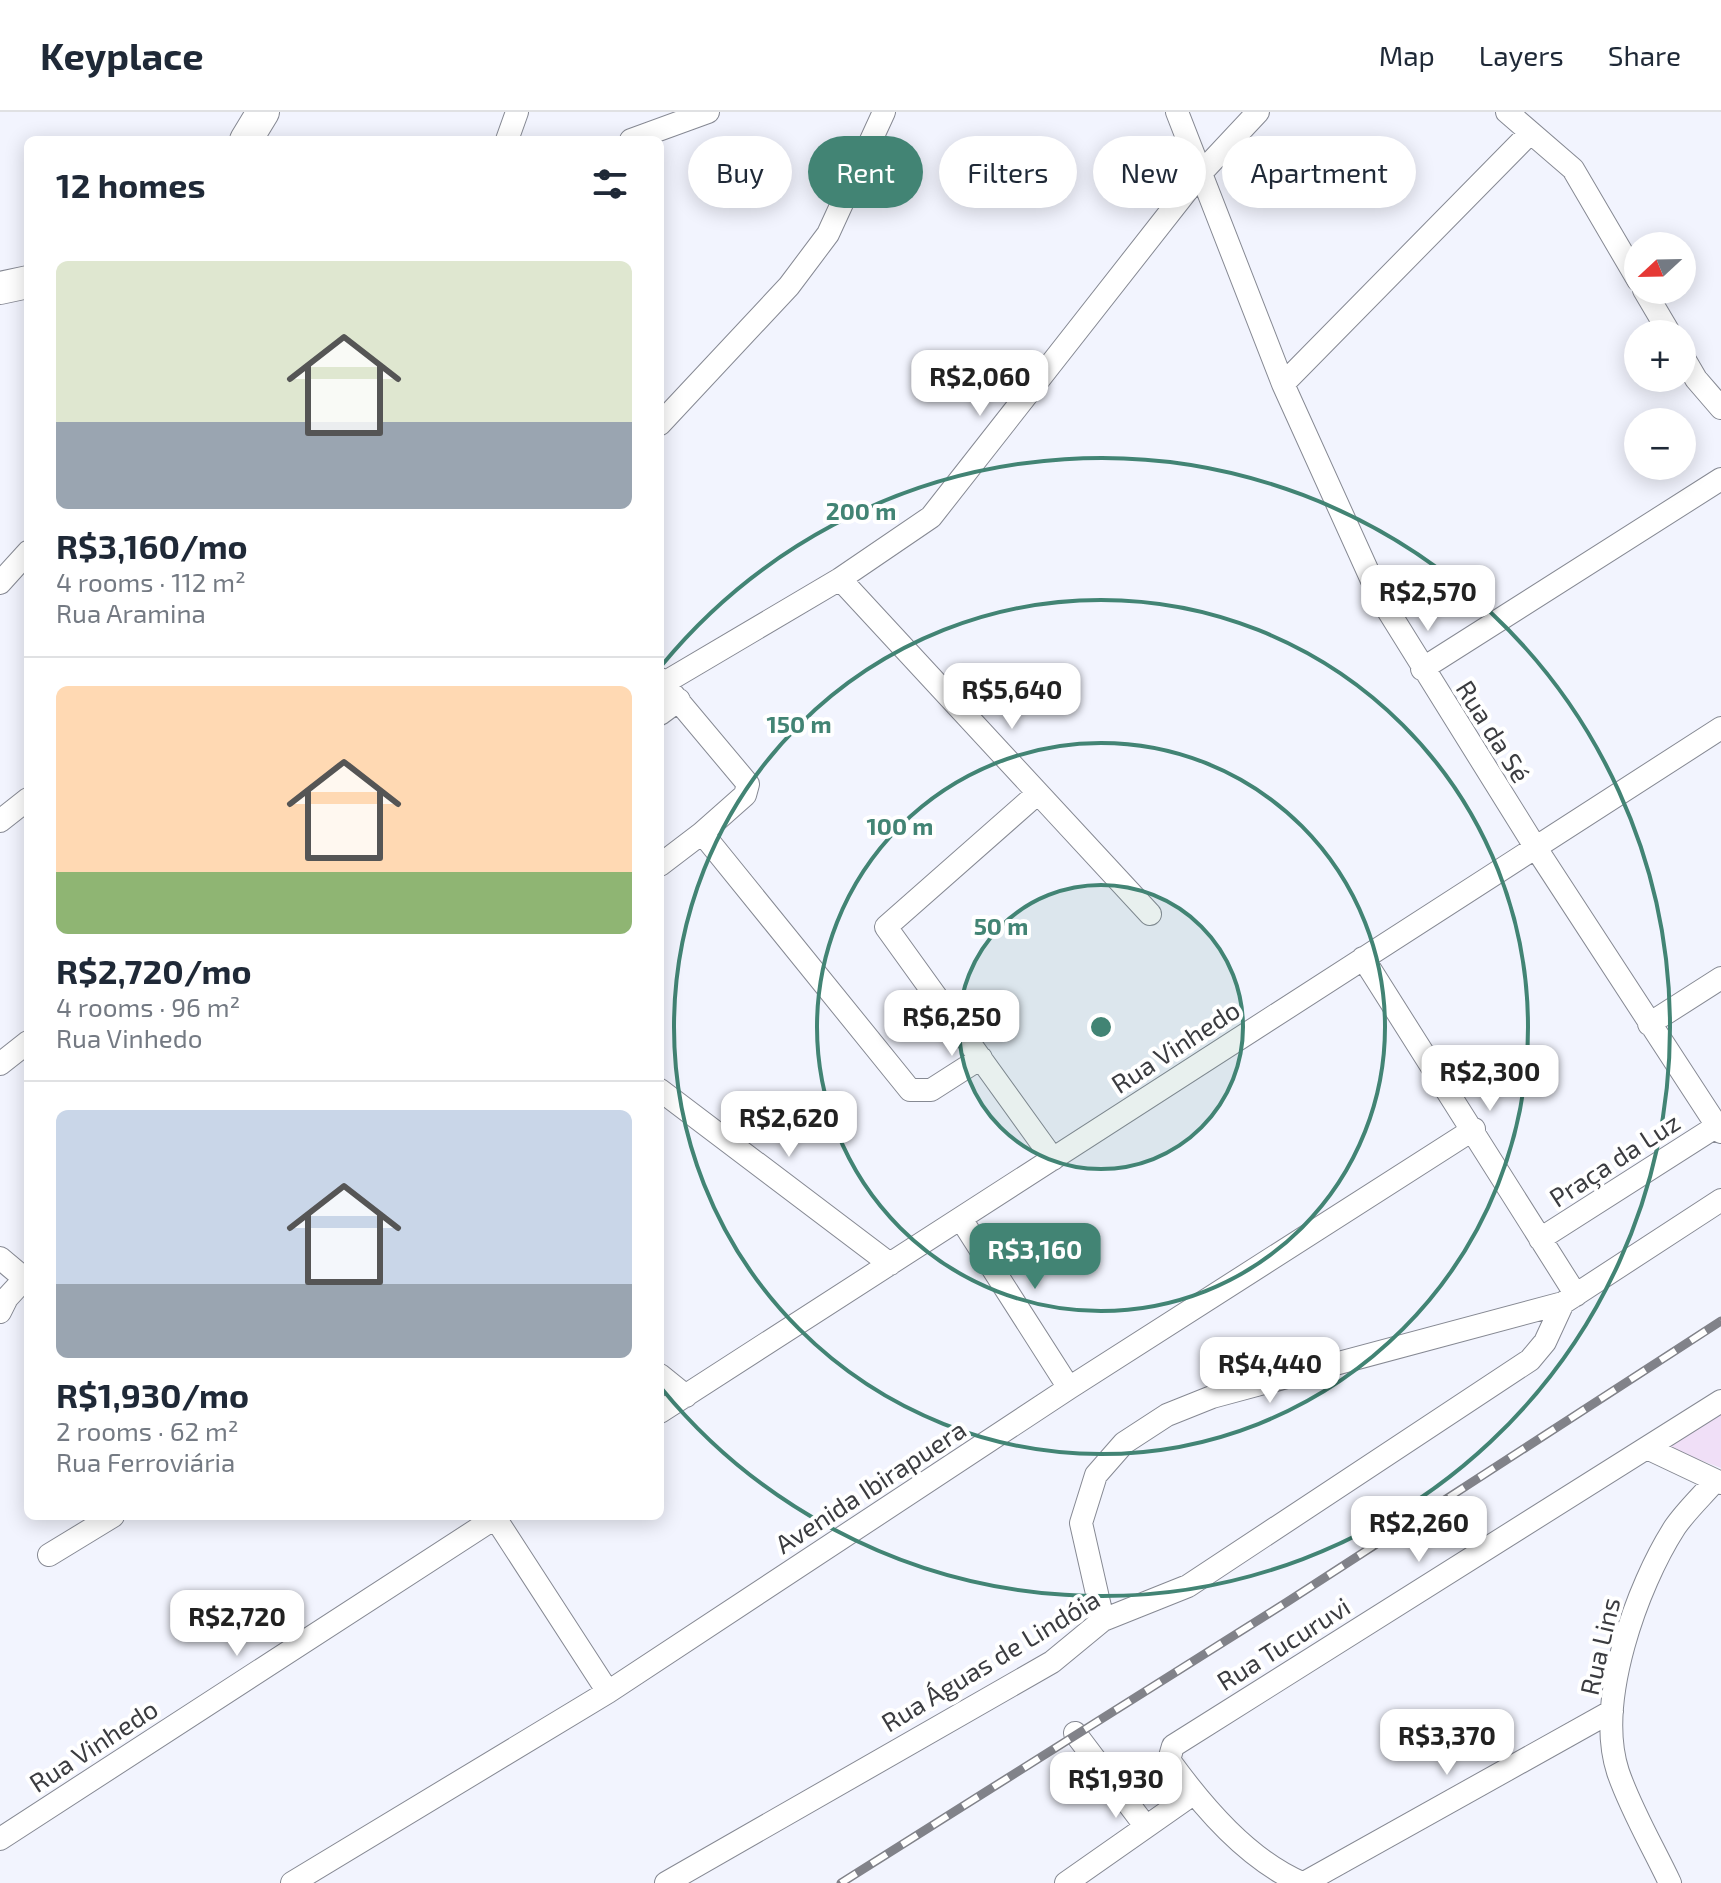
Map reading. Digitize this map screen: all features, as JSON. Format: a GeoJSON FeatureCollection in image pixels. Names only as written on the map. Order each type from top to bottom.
{"type":"FeatureCollection","features":[{"type":"Feature","properties":{"kind":"street"},"geometry":{"type":"LineString","coordinates":[[248,136],[263,112]]}},
{"type":"Feature","properties":{"kind":"street"},"geometry":{"type":"LineString","coordinates":[[508,136],[517,112]]}},
{"type":"Feature","properties":{"kind":"street"},"geometry":{"type":"LineString","coordinates":[[655,134],[708,112]]}},
{"type":"Feature","properties":{"kind":"street"},"geometry":{"type":"LineString","coordinates":[[664,420],[789,286],[828,234],[884,112]]}},
{"type":"Feature","properties":{"kind":"street","name":"Rua da Sé"},"geometry":{"type":"LineString","coordinates":[[1177,112],[1186,136]]}},
{"type":"Feature","properties":{"kind":"street"},"geometry":{"type":"LineString","coordinates":[[1206,168],[1258,112]]}},
{"type":"Feature","properties":{"kind":"street"},"geometry":{"type":"LineString","coordinates":[[1507,112],[1573,169],[1624,256]]}},
{"type":"Feature","properties":{"kind":"street"},"geometry":{"type":"LineString","coordinates":[[1283,384],[1530,133]]}},
{"type":"Feature","properties":{"kind":"street","name":"Rua da Sé"},"geometry":{"type":"LineString","coordinates":[[1206,189],[1283,384],[1379,596],[1534,845],[1719,1129]]}},
{"type":"Feature","properties":{"kind":"street"},"geometry":{"type":"LineString","coordinates":[[664,680],[840,579],[931,517],[1173,208]]}},
{"type":"Feature","properties":{"kind":"street"},"geometry":{"type":"LineString","coordinates":[[0,288],[24,283]]}},
{"type":"Feature","properties":{"kind":"street"},"geometry":{"type":"LineString","coordinates":[[1696,379],[1721,408]]}},
{"type":"Feature","properties":{"kind":"street"},"geometry":{"type":"LineString","coordinates":[[1422,669],[1721,479]]}},
{"type":"Feature","properties":{"kind":"street"},"geometry":{"type":"LineString","coordinates":[[0,583],[24,556]]}},
{"type":"Feature","properties":{"kind":"street"},"geometry":{"type":"LineString","coordinates":[[840,579],[1150,914]]}},
{"type":"Feature","properties":{"kind":"street"},"geometry":{"type":"LineString","coordinates":[[664,683],[748,784],[745,795],[664,862]]}},
{"type":"Feature","properties":{"kind":"street"},"geometry":{"type":"LineString","coordinates":[[664,711],[679,700]]}},
{"type":"Feature","properties":{"kind":"street","name":"Rua Vinhedo"},"geometry":{"type":"LineString","coordinates":[[664,1410],[1534,845],[1721,728]]}},
{"type":"Feature","properties":{"kind":"street"},"geometry":{"type":"LineString","coordinates":[[1038,793],[887,923],[886,931],[1053,1159]]}},
{"type":"Feature","properties":{"kind":"street"},"geometry":{"type":"LineString","coordinates":[[0,821],[24,802]]}},
{"type":"Feature","properties":{"kind":"street"},"geometry":{"type":"LineString","coordinates":[[702,833],[910,1090],[931,1090],[981,1058]]}},
{"type":"Feature","properties":{"kind":"street"},"geometry":{"type":"LineString","coordinates":[[1363,958],[1474,1129],[1540,1239],[1570,1299]]}},
{"type":"Feature","properties":{"kind":"street"},"geometry":{"type":"LineString","coordinates":[[1649,1024],[1721,978]]}},
{"type":"Feature","properties":{"kind":"street"},"geometry":{"type":"LineString","coordinates":[[0,1064],[24,1045]]}},
{"type":"Feature","properties":{"kind":"street"},"geometry":{"type":"LineString","coordinates":[[664,1093],[890,1264]]}},
{"type":"Feature","properties":{"kind":"street","name":"Avenida Ibirapuera"},"geometry":{"type":"LineString","coordinates":[[292,1883],[608,1692],[1069,1388],[1474,1129]]}},
{"type":"Feature","properties":{"kind":"street","name":"Praça da Luz"},"geometry":{"type":"LineString","coordinates":[[1540,1239],[1719,1129]]}},
{"type":"Feature","properties":{"kind":"street"},"geometry":{"type":"LineString","coordinates":[[1103,1620],[1081,1523],[1096,1475],[1124,1443],[1167,1415],[1212,1397],[1570,1299],[1721,1200]]}},
{"type":"Feature","properties":{"kind":"street"},"geometry":{"type":"LineString","coordinates":[[961,1219],[1069,1388]]}},
{"type":"Feature","properties":{"kind":"street"},"geometry":{"type":"LineString","coordinates":[[0,1258],[24,1276]]}},
{"type":"Feature","properties":{"kind":"street"},"geometry":{"type":"LineString","coordinates":[[0,1312],[24,1280]]}},
{"type":"Feature","properties":{"kind":"street","name":"Rua Águas de Lindóia"},"geometry":{"type":"LineString","coordinates":[[666,1883],[1052,1662],[1103,1620],[1188,1586],[1530,1360],[1545,1342],[1570,1299]]}},
{"type":"Feature","properties":{"kind":"street"},"geometry":{"type":"LineString","coordinates":[[664,1378],[686,1396]]}},
{"type":"Feature","properties":{"kind":"street","name":"Rua Tucuruvi"},"geometry":{"type":"LineString","coordinates":[[1193,1794],[1169,1760],[1173,1746],[1721,1401]]}},
{"type":"Feature","properties":{"kind":"street"},"geometry":{"type":"LineString","coordinates":[[1647,1448],[1718,1482]]}},
{"type":"Feature","properties":{"kind":"street","name":"Rua Lins"},"geometry":{"type":"LineString","coordinates":[[1670,1883],[1617,1770],[1612,1711],[1621,1658],[1641,1591],[1676,1525],[1718,1482]]}},
{"type":"Feature","properties":{"kind":"street"},"geometry":{"type":"LineString","coordinates":[[49,1555],[106,1520]]}},
{"type":"Feature","properties":{"kind":"street","name":"Rua Vinhedo"},"geometry":{"type":"LineString","coordinates":[[0,1839],[491,1520]]}},
{"type":"Feature","properties":{"kind":"street"},"geometry":{"type":"LineString","coordinates":[[498,1520],[608,1692]]}},
{"type":"Feature","properties":{"kind":"street"},"geometry":{"type":"LineString","coordinates":[[1066,1883],[1193,1794],[1273,1870],[1303,1883],[1612,1711]]}},
{"type":"Feature","properties":{"kind":"street"},"geometry":{"type":"LineString","coordinates":[[1075,1733],[1146,1827]]}},
{"type":"Feature","properties":{"kind":"shaded area"},"geometry":{"type":"Polygon","coordinates":[[[1721,1411],[1721,1468],[1663,1446],[1721,1411]]]}},
{"type":"Feature","properties":{"kind":"railway"},"geometry":{"type":"LineString","coordinates":[[841,1883],[1287,1602],[1721,1321]]}}]}
